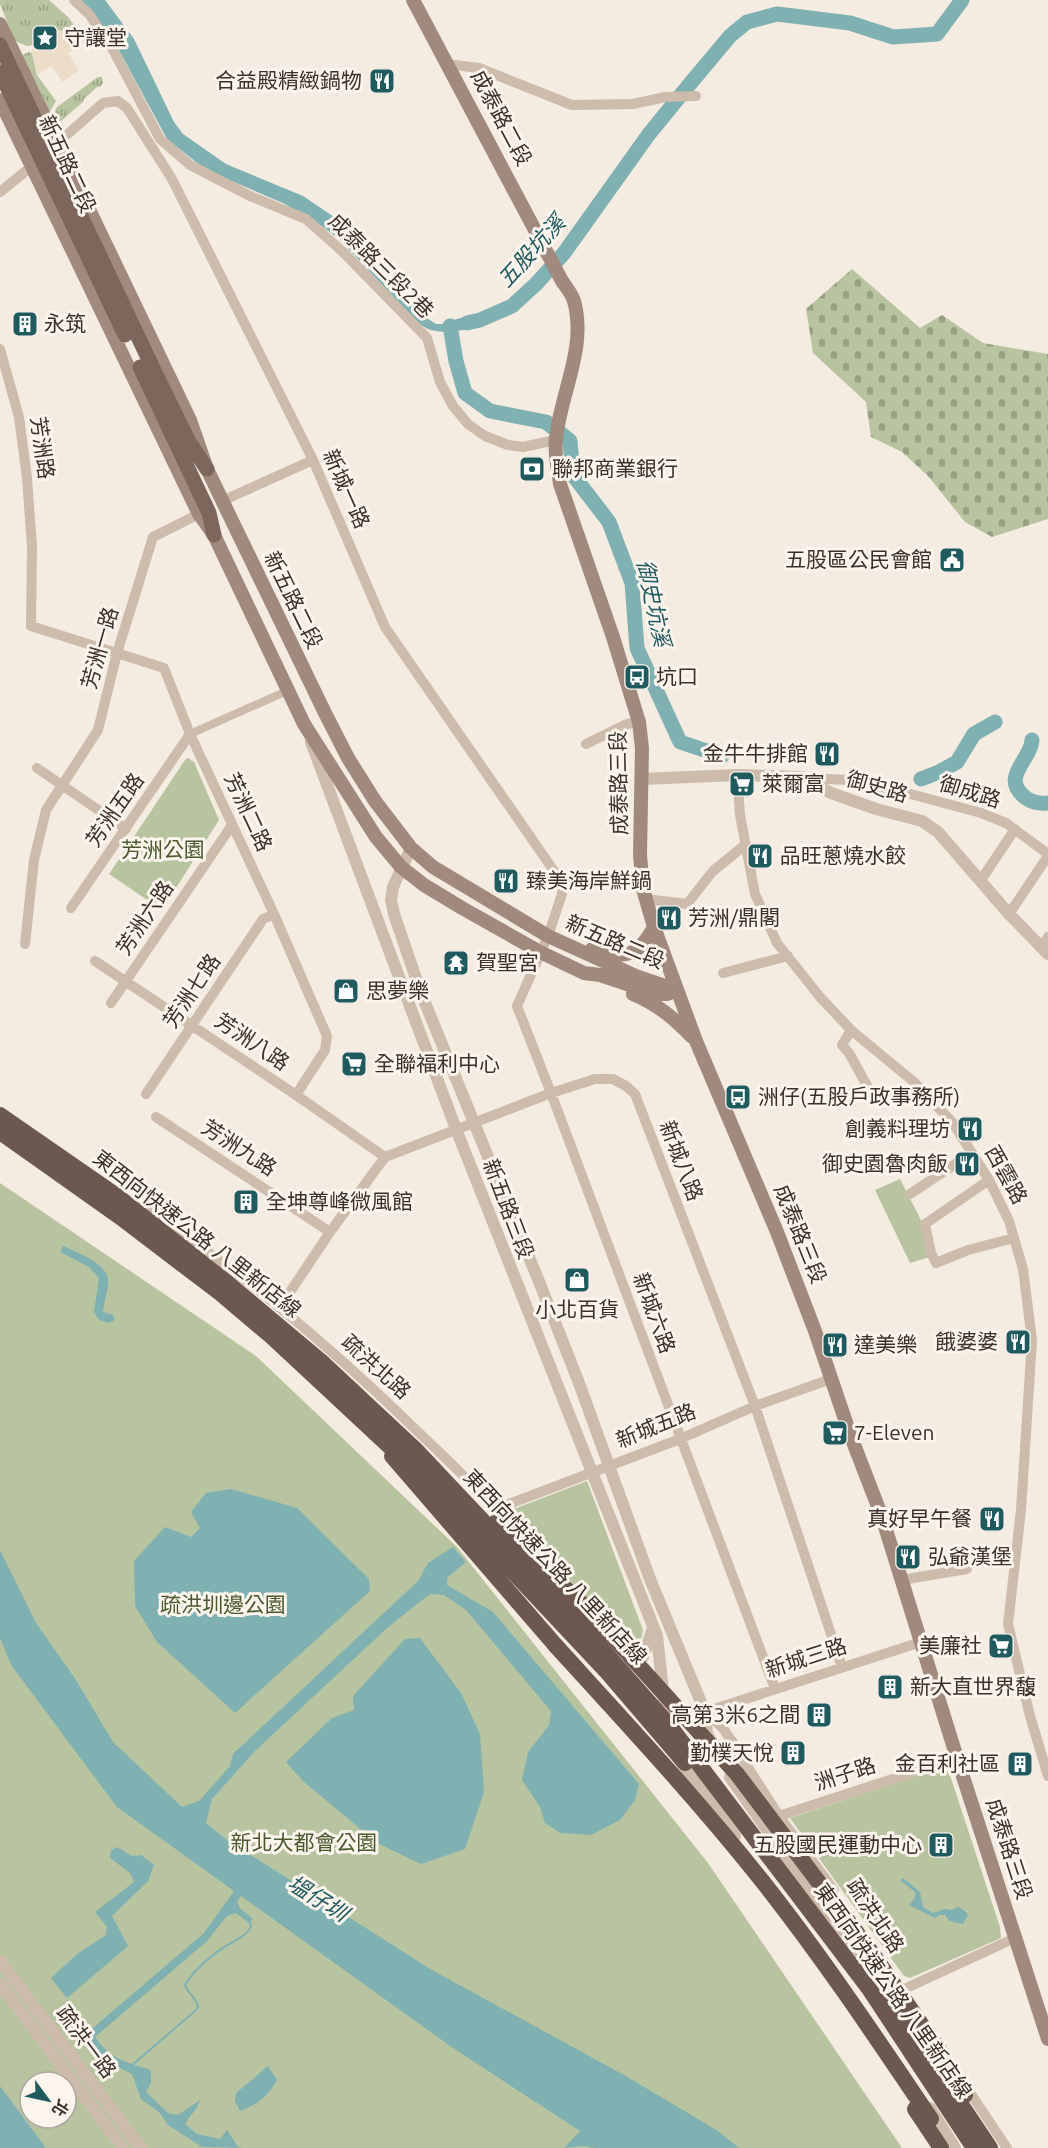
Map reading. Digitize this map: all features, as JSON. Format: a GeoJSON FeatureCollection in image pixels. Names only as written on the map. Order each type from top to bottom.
{"type":"FeatureCollection","features":[{"type":"Feature","properties":{"kind":"highway","name":"東西向快速公路 八里新店線"},"geometry":{"type":"LineString","coordinates":[[0,1116],[117,1196],[225,1281],[324,1364],[415,1449],[573,1617],[669,1725],[870,1990],[974,2148]]}},
{"type":"Feature","properties":{"kind":"highway","name":"東西向快速公路 八里新店線"},"geometry":{"type":"LineString","coordinates":[[0,1132],[120,1217],[220,1293],[272,1337],[434,1488],[466,1521],[608,1673],[693,1772],[860,1990],[964,2148]]}},
{"type":"Feature","properties":{"kind":"highway"},"geometry":{"type":"LineString","coordinates":[[373,1432],[556,1646],[680,1782],[762,1881],[841,1986],[949,2148]]}},
{"type":"Feature","properties":{"kind":"highway"},"geometry":{"type":"LineString","coordinates":[[415,1449],[462,1486],[591,1613],[737,1774],[872,1953],[939,2050],[1000,2148]]}},
{"type":"Feature","properties":{"kind":"highway"},"geometry":{"type":"LineString","coordinates":[[850,1993],[861,2028],[941,2148]]}},
{"type":"Feature","properties":{"kind":"highway"},"geometry":{"type":"LineString","coordinates":[[886,1998],[990,2148]]}},
{"type":"Feature","properties":{"kind":"main road","name":"成泰路二段"},"geometry":{"type":"LineString","coordinates":[[413,0],[560,276],[574,298],[578,323],[576,352],[560,416]]}},
{"type":"Feature","properties":{"kind":"main road","name":"新五路二段"},"geometry":{"type":"LineString","coordinates":[[0,24],[190,420],[207,469],[262,585],[348,758],[381,810],[411,848],[433,867],[548,936],[636,976],[677,990]]}},
{"type":"Feature","properties":{"kind":"main road","name":"新五路二段"},"geometry":{"type":"LineString","coordinates":[[0,45],[145,364],[209,513],[214,535]]}},
{"type":"Feature","properties":{"kind":"main road"},"geometry":{"type":"LineString","coordinates":[[0,79],[14,72],[16,60]]}},
{"type":"Feature","properties":{"kind":"main road","name":"新五路二段"},"geometry":{"type":"LineString","coordinates":[[0,72],[145,364],[207,469]]}},
{"type":"Feature","properties":{"kind":"main road"},"geometry":{"type":"LineString","coordinates":[[9,118],[9,95],[14,88],[27,91],[37,105]]}},
{"type":"Feature","properties":{"kind":"main road","name":"新五路二段"},"geometry":{"type":"LineString","coordinates":[[0,100],[200,514],[214,535],[287,691],[304,724],[365,820],[401,867],[424,885],[540,952],[584,973],[600,975],[657,994],[667,994],[677,990]]}},
{"type":"Feature","properties":{"kind":"main road","name":"成泰路三段"},"geometry":{"type":"LineString","coordinates":[[560,416],[556,440],[560,484],[613,637],[639,722],[642,748],[640,855],[643,889],[654,927],[696,1041],[777,1232],[882,1517],[1048,2039]]}},
{"type":"Feature","properties":{"kind":"main road"},"geometry":{"type":"LineString","coordinates":[[548,936],[599,951],[626,954],[637,951],[645,943],[654,927]]}},
{"type":"Feature","properties":{"kind":"main road"},"geometry":{"type":"LineString","coordinates":[[584,973],[656,1005],[674,1018],[696,1041]]}},
{"type":"Feature","properties":{"kind":"street","name":"成泰路三段2巷"},"geometry":{"type":"LineString","coordinates":[[74,0],[106,38],[160,139],[190,165],[250,196],[306,219],[343,252],[427,338],[440,382],[453,406],[468,423],[485,436],[508,445],[523,447],[556,440]]}},
{"type":"Feature","properties":{"kind":"street"},"geometry":{"type":"LineString","coordinates":[[447,63],[479,68],[572,105],[633,104],[670,96],[693,96]]}},
{"type":"Feature","properties":{"kind":"street","name":"新城一路"},"geometry":{"type":"LineString","coordinates":[[31,168],[103,103],[118,101],[127,108],[172,179],[313,460],[385,627],[563,884],[562,894],[548,936],[540,952]]}},
{"type":"Feature","properties":{"kind":"street"},"geometry":{"type":"LineString","coordinates":[[0,192],[31,168]]}},
{"type":"Feature","properties":{"kind":"street","name":"芳洲路"},"geometry":{"type":"LineString","coordinates":[[0,349],[19,417],[27,478],[32,547],[31,626]]}},
{"type":"Feature","properties":{"kind":"street"},"geometry":{"type":"LineString","coordinates":[[222,501],[313,460]]}},
{"type":"Feature","properties":{"kind":"street","name":"芳洲一路"},"geometry":{"type":"LineString","coordinates":[[25,944],[34,860],[46,810],[98,730],[117,653],[153,537],[200,514]]}},
{"type":"Feature","properties":{"kind":"street","name":"芳洲二路"},"geometry":{"type":"LineString","coordinates":[[31,626],[164,668],[190,734],[274,914],[327,1036],[325,1050],[296,1095]]}},
{"type":"Feature","properties":{"kind":"street"},"geometry":{"type":"LineString","coordinates":[[190,734],[287,691]]}},
{"type":"Feature","properties":{"kind":"street"},"geometry":{"type":"LineString","coordinates":[[586,744],[627,724],[639,722]]}},
{"type":"Feature","properties":{"kind":"street","name":"新五路三段"},"geometry":{"type":"LineString","coordinates":[[304,724],[456,1129],[657,1636],[665,1710]]}},
{"type":"Feature","properties":{"kind":"street","name":"芳洲五路"},"geometry":{"type":"LineString","coordinates":[[71,908],[190,734]]}},
{"type":"Feature","properties":{"kind":"street"},"geometry":{"type":"LineString","coordinates":[[37,768],[126,829]]}},
{"type":"Feature","properties":{"kind":"street","name":"御史路"},"geometry":{"type":"LineString","coordinates":[[641,779],[737,776],[802,777],[831,793],[876,809],[922,820],[938,832],[1009,914],[1046,946]]}},
{"type":"Feature","properties":{"kind":"street","name":"西雲路"},"geometry":{"type":"LineString","coordinates":[[737,776],[740,815],[755,894],[777,943],[820,997],[851,1030],[914,1082],[953,1123],[989,1180],[1009,1221],[1023,1269],[1032,1340],[1021,1510],[1008,1624],[1030,1716],[1048,1776]]}},
{"type":"Feature","properties":{"kind":"street","name":"御成路"},"geometry":{"type":"LineString","coordinates":[[802,777],[849,780],[981,813],[1006,823],[1048,855]]}},
{"type":"Feature","properties":{"kind":"street","name":"芳洲六路"},"geometry":{"type":"LineString","coordinates":[[111,1003],[232,825]]}},
{"type":"Feature","properties":{"kind":"street"},"geometry":{"type":"LineString","coordinates":[[981,880],[1015,829]]}},
{"type":"Feature","properties":{"kind":"street"},"geometry":{"type":"LineString","coordinates":[[646,899],[687,904],[713,871],[746,845]]}},
{"type":"Feature","properties":{"kind":"street","name":"新五路三段"},"geometry":{"type":"LineString","coordinates":[[411,848],[401,867],[390,900],[394,914],[421,993],[549,1306],[651,1579],[705,1712]]}},
{"type":"Feature","properties":{"kind":"street"},"geometry":{"type":"LineString","coordinates":[[1009,914],[1048,855]]}},
{"type":"Feature","properties":{"kind":"street","name":"芳洲七路"},"geometry":{"type":"LineString","coordinates":[[146,1094],[263,919],[274,914]]}},
{"type":"Feature","properties":{"kind":"street","name":"新城六路"},"geometry":{"type":"LineString","coordinates":[[540,952],[517,1006],[775,1689]]}},
{"type":"Feature","properties":{"kind":"street"},"geometry":{"type":"LineString","coordinates":[[723,973],[788,956]]}},
{"type":"Feature","properties":{"kind":"street","name":"芳洲八路"},"geometry":{"type":"LineString","coordinates":[[95,961],[386,1157]]}},
{"type":"Feature","properties":{"kind":"street"},"geometry":{"type":"LineString","coordinates":[[851,1030],[842,1045],[870,1090]]}},
{"type":"Feature","properties":{"kind":"street","name":"新城八路"},"geometry":{"type":"LineString","coordinates":[[386,1157],[595,1079],[613,1079],[626,1086],[635,1095],[755,1406],[842,1667]]}},
{"type":"Feature","properties":{"kind":"street","name":"疏洪北路"},"geometry":{"type":"LineString","coordinates":[[0,1116],[146,1209],[280,1307],[387,1402],[496,1509],[618,1663],[646,1703],[665,1710],[705,1712],[723,1728],[779,1816],[816,1864],[1007,2148]]}},
{"type":"Feature","properties":{"kind":"street","name":"芳洲九路"},"geometry":{"type":"LineString","coordinates":[[156,1117],[330,1232]]}},
{"type":"Feature","properties":{"kind":"street"},"geometry":{"type":"LineString","coordinates":[[910,1194],[972,1154]]}},
{"type":"Feature","properties":{"kind":"street"},"geometry":{"type":"LineString","coordinates":[[280,1307],[330,1232],[386,1157]]}},
{"type":"Feature","properties":{"kind":"street"},"geometry":{"type":"LineString","coordinates":[[989,1180],[925,1224],[931,1253],[936,1263],[968,1250],[1014,1238]]}},
{"type":"Feature","properties":{"kind":"street","name":"新城五路"},"geometry":{"type":"LineString","coordinates":[[496,1509],[680,1439],[755,1406],[831,1379]]}},
{"type":"Feature","properties":{"kind":"street"},"geometry":{"type":"LineString","coordinates":[[902,1580],[968,1569]]}},
{"type":"Feature","properties":{"kind":"street"},"geometry":{"type":"LineString","coordinates":[[618,1663],[634,1664],[643,1657],[653,1628]]}},
{"type":"Feature","properties":{"kind":"street","name":"新城三路"},"geometry":{"type":"LineString","coordinates":[[705,1712],[921,1642]]}},
{"type":"Feature","properties":{"kind":"street"},"geometry":{"type":"LineString","coordinates":[[665,1710],[678,1759],[850,1993],[921,2094],[955,2148]]}},
{"type":"Feature","properties":{"kind":"street","name":"疏洪北路"},"geometry":{"type":"LineString","coordinates":[[705,1712],[707,1734],[730,1779],[886,1998],[982,2148]]}},
{"type":"Feature","properties":{"kind":"street"},"geometry":{"type":"LineString","coordinates":[[730,1779],[732,1742]]}},
{"type":"Feature","properties":{"kind":"street","name":"洲子路"},"geometry":{"type":"LineString","coordinates":[[779,1816],[957,1758]]}},
{"type":"Feature","properties":{"kind":"street"},"geometry":{"type":"LineString","coordinates":[[902,1990],[1016,1938]]}},
{"type":"Feature","properties":{"kind":"street","name":"疏洪一路"},"geometry":{"type":"LineString","coordinates":[[0,1961],[141,2148]]}},
{"type":"Feature","properties":{"kind":"street","name":"疏洪一路"},"geometry":{"type":"LineString","coordinates":[[0,1984],[123,2148]]}},
{"type":"Feature","properties":{"kind":"green space"},"geometry":{"type":"Polygon","coordinates":[[[0,0],[49,0],[68,17],[81,34],[75,36],[49,26],[33,38],[33,45],[27,46],[15,41],[0,0]]]}},
{"type":"Feature","properties":{"kind":"green space"},"geometry":{"type":"Polygon","coordinates":[[[28,52],[32,53],[37,75],[56,101],[49,113],[23,59],[23,55],[28,52]]]}},
{"type":"Feature","properties":{"kind":"green space"},"geometry":{"type":"Polygon","coordinates":[[[98,77],[102,77],[103,83],[83,102],[61,121],[56,121],[52,117],[57,107],[98,77]]]}},
{"type":"Feature","properties":{"kind":"green space"},"geometry":{"type":"Polygon","coordinates":[[[852,269],[920,328],[942,315],[983,343],[1048,354],[1048,519],[992,537],[965,522],[928,476],[902,452],[871,437],[866,402],[813,353],[806,309],[852,269]]]}},
{"type":"Feature","properties":{"kind":"green space","name":"芳洲公園"},"geometry":{"type":"Polygon","coordinates":[[[188,758],[194,762],[219,820],[162,910],[109,874],[188,758]]]}},
{"type":"Feature","properties":{"kind":"green space"},"geometry":{"type":"Polygon","coordinates":[[[900,1179],[923,1224],[930,1257],[910,1263],[875,1190],[900,1179]]]}},
{"type":"Feature","properties":{"kind":"green space","name":"新北大都會公園"},"geometry":{"type":"Polygon","coordinates":[[[0,1183],[256,1356],[457,1547],[708,1863],[902,2148],[0,2148],[0,1183]]]}},
{"type":"Feature","properties":{"kind":"green space"},"geometry":{"type":"Polygon","coordinates":[[[587,1481],[643,1630],[640,1643],[633,1647],[506,1512],[587,1481]]]}},
{"type":"Feature","properties":{"kind":"green space"},"geometry":{"type":"Polygon","coordinates":[[[947,1766],[1000,1927],[1001,1938],[910,1978],[904,1976],[790,1818],[947,1766]]]}},
{"type":"Feature","properties":{"kind":"shaded area"},"geometry":{"type":"Polygon","coordinates":[[[43,26],[59,31],[67,30],[76,36],[81,34],[86,41],[68,53],[79,70],[63,82],[51,66],[37,75],[32,53],[33,38],[34,32],[43,26]]]}},
{"type":"Feature","properties":{"kind":"water"},"geometry":{"type":"Polygon","coordinates":[[[79,0],[105,0],[134,39],[174,122],[183,134],[226,164],[303,196],[337,219],[367,245],[369,253],[391,282],[425,317],[436,324],[445,324],[485,312],[488,324],[448,332],[426,328],[414,319],[339,239],[323,227],[285,204],[206,170],[167,139],[115,43],[94,15],[79,0]]]}},
{"type":"Feature","properties":{"kind":"water"},"geometry":{"type":"Polygon","coordinates":[[[63,1246],[90,1259],[106,1273],[108,1286],[103,1312],[113,1315],[115,1320],[109,1323],[99,1320],[94,1312],[99,1278],[89,1267],[60,1252],[63,1246]]]}},
{"type":"Feature","properties":{"kind":"water"},"geometry":{"type":"Polygon","coordinates":[[[231,1489],[297,1508],[369,1579],[370,1591],[235,1713],[157,1642],[135,1606],[134,1561],[165,1527],[191,1537],[200,1528],[191,1512],[206,1493],[231,1489]]]}},
{"type":"Feature","properties":{"kind":"water","name":"塭仔圳"},"geometry":{"type":"Polygon","coordinates":[[[453,1547],[466,1562],[447,1578],[447,1585],[493,1612],[639,1784],[635,1800],[620,1820],[591,1835],[560,1833],[545,1823],[540,1807],[522,1780],[528,1752],[549,1725],[551,1711],[466,1610],[444,1595],[430,1594],[387,1628],[255,1751],[212,1799],[206,1823],[227,1840],[432,1970],[624,2075],[718,2131],[739,2148],[595,2148],[584,2146],[564,2148],[580,2131],[453,2048],[241,1896],[237,1902],[240,1908],[253,1919],[249,1923],[236,1913],[227,1916],[207,1941],[95,2037],[113,2055],[151,2070],[151,2083],[146,2092],[168,2113],[178,2115],[200,2100],[185,2124],[197,2134],[220,2139],[227,2130],[238,2147],[242,2148],[202,2147],[168,2125],[159,2112],[141,2099],[132,2074],[106,2058],[86,2034],[204,1933],[234,1891],[117,1807],[11,1665],[0,1638],[0,1550],[36,1623],[76,1680],[113,1742],[182,1807],[199,1801],[230,1766],[233,1754],[418,1581],[428,1563],[453,1547]]]}},
{"type":"Feature","properties":{"kind":"water"},"geometry":{"type":"Polygon","coordinates":[[[420,1638],[461,1693],[480,1734],[484,1792],[465,1849],[421,1864],[377,1843],[303,1781],[286,1762],[332,1718],[354,1710],[353,1696],[405,1639],[420,1638]]]}},
{"type":"Feature","properties":{"kind":"water"},"geometry":{"type":"Polygon","coordinates":[[[117,1847],[132,1856],[141,1855],[154,1865],[148,1881],[112,1916],[128,1946],[67,1998],[51,1978],[77,1954],[106,1935],[107,1927],[95,1912],[134,1882],[130,1873],[110,1858],[111,1850],[117,1847]]]}},
{"type":"Feature","properties":{"kind":"water"},"geometry":{"type":"Polygon","coordinates":[[[903,1878],[920,1892],[923,1907],[933,1913],[958,1907],[964,1910],[968,1915],[963,1924],[949,1921],[945,1915],[935,1918],[909,1905],[915,1898],[915,1892],[900,1880],[903,1878]]]}},
{"type":"Feature","properties":{"kind":"water"},"geometry":{"type":"Polygon","coordinates":[[[268,2066],[277,2080],[274,2085],[257,2103],[240,2111],[235,2101],[236,2093],[268,2066]]]}},
{"type":"Feature","properties":{"kind":"water"},"geometry":{"type":"Polygon","coordinates":[[[0,2086],[18,2110],[18,2130],[33,2130],[46,2148],[0,2148],[0,2086]]]}},
{"type":"Feature","properties":{"kind":"waterway","name":"五股坑溪"},"geometry":{"type":"LineString","coordinates":[[467,323],[512,306],[537,283],[564,253],[649,134],[730,36],[747,22],[777,14],[850,23],[893,37],[937,34],[962,0]]}},
{"type":"Feature","properties":{"kind":"waterway","name":"御史坑溪"},"geometry":{"type":"LineString","coordinates":[[450,326],[465,393],[490,411],[546,422],[570,441],[573,475],[609,522],[632,583],[637,648],[680,742],[722,756]]}},
{"type":"Feature","properties":{"kind":"waterway","name":"御史坑溪"},"geometry":{"type":"LineString","coordinates":[[921,779],[957,762],[974,734],[995,722]]}},
{"type":"Feature","properties":{"kind":"waterway","name":"御史坑溪"},"geometry":{"type":"LineString","coordinates":[[1032,740],[1018,769],[1015,783],[1018,791],[1029,800],[1036,803],[1048,803]]}},
{"type":"Feature","properties":{"kind":"waterway"},"geometry":{"type":"LineString","coordinates":[[131,2066],[195,2011],[197,2004],[185,1985],[206,1960],[245,1934],[251,1927],[250,1922]]}},
{"type":"Feature","properties":{"kind":"place","name":"守讓堂"},"geometry":{"type":"Point","coordinates":[45,38]}},
{"type":"Feature","properties":{"kind":"place","name":"合益殿精緻鍋物"},"geometry":{"type":"Point","coordinates":[382,81]}},
{"type":"Feature","properties":{"kind":"place","name":"永筑"},"geometry":{"type":"Point","coordinates":[25,324]}},
{"type":"Feature","properties":{"kind":"place","name":"聯邦商業銀行"},"geometry":{"type":"Point","coordinates":[532,469]}},
{"type":"Feature","properties":{"kind":"place","name":"五股區公民會館"},"geometry":{"type":"Point","coordinates":[952,560]}},
{"type":"Feature","properties":{"kind":"place","name":"坑口"},"geometry":{"type":"Point","coordinates":[637,677]}},
{"type":"Feature","properties":{"kind":"place","name":"金牛牛排館"},"geometry":{"type":"Point","coordinates":[827,754]}},
{"type":"Feature","properties":{"kind":"place","name":"萊爾富"},"geometry":{"type":"Point","coordinates":[742,784]}},
{"type":"Feature","properties":{"kind":"place","name":"品旺蔥燒水餃"},"geometry":{"type":"Point","coordinates":[760,856]}},
{"type":"Feature","properties":{"kind":"place","name":"臻美海岸鮮鍋"},"geometry":{"type":"Point","coordinates":[506,881]}},
{"type":"Feature","properties":{"kind":"place","name":"芳洲/鼎閣"},"geometry":{"type":"Point","coordinates":[669,918]}},
{"type":"Feature","properties":{"kind":"place","name":"賀聖宮"},"geometry":{"type":"Point","coordinates":[456,963]}},
{"type":"Feature","properties":{"kind":"place","name":"思夢樂"},"geometry":{"type":"Point","coordinates":[346,991]}},
{"type":"Feature","properties":{"kind":"place","name":"全聯福利中心"},"geometry":{"type":"Point","coordinates":[354,1064]}},
{"type":"Feature","properties":{"kind":"place","name":"洲仔(五股戶政事務所)"},"geometry":{"type":"Point","coordinates":[738,1097]}},
{"type":"Feature","properties":{"kind":"place","name":"創義料理坊"},"geometry":{"type":"Point","coordinates":[970,1129]}},
{"type":"Feature","properties":{"kind":"place","name":"御史園魯肉飯"},"geometry":{"type":"Point","coordinates":[967,1164]}},
{"type":"Feature","properties":{"kind":"place","name":"全坤尊峰微風館"},"geometry":{"type":"Point","coordinates":[246,1202]}},
{"type":"Feature","properties":{"kind":"place","name":"小北百貨"},"geometry":{"type":"Point","coordinates":[577,1280]}},
{"type":"Feature","properties":{"kind":"place","name":"餓婆婆"},"geometry":{"type":"Point","coordinates":[1018,1342]}},
{"type":"Feature","properties":{"kind":"place","name":"達美樂"},"geometry":{"type":"Point","coordinates":[835,1345]}},
{"type":"Feature","properties":{"kind":"place","name":"7-Eleven"},"geometry":{"type":"Point","coordinates":[835,1433]}},
{"type":"Feature","properties":{"kind":"place","name":"真好早午餐"},"geometry":{"type":"Point","coordinates":[992,1519]}},
{"type":"Feature","properties":{"kind":"place","name":"弘爺漢堡"},"geometry":{"type":"Point","coordinates":[908,1557]}},
{"type":"Feature","properties":{"kind":"place","name":"美廉社"},"geometry":{"type":"Point","coordinates":[1001,1646]}},
{"type":"Feature","properties":{"kind":"place","name":"新大直世界馥"},"geometry":{"type":"Point","coordinates":[890,1687]}},
{"type":"Feature","properties":{"kind":"place","name":"高第3米6之間"},"geometry":{"type":"Point","coordinates":[819,1715]}},
{"type":"Feature","properties":{"kind":"place","name":"勤樸天悅"},"geometry":{"type":"Point","coordinates":[793,1753]}},
{"type":"Feature","properties":{"kind":"place","name":"金百利社區"},"geometry":{"type":"Point","coordinates":[1020,1764]}},
{"type":"Feature","properties":{"kind":"place","name":"五股國民運動中心"},"geometry":{"type":"Point","coordinates":[941,1845]}},
{"type":"Feature","properties":{"kind":"park label","name":"疏洪圳邊公園"},"geometry":{"type":"Point","coordinates":[223,1605]}}]}
